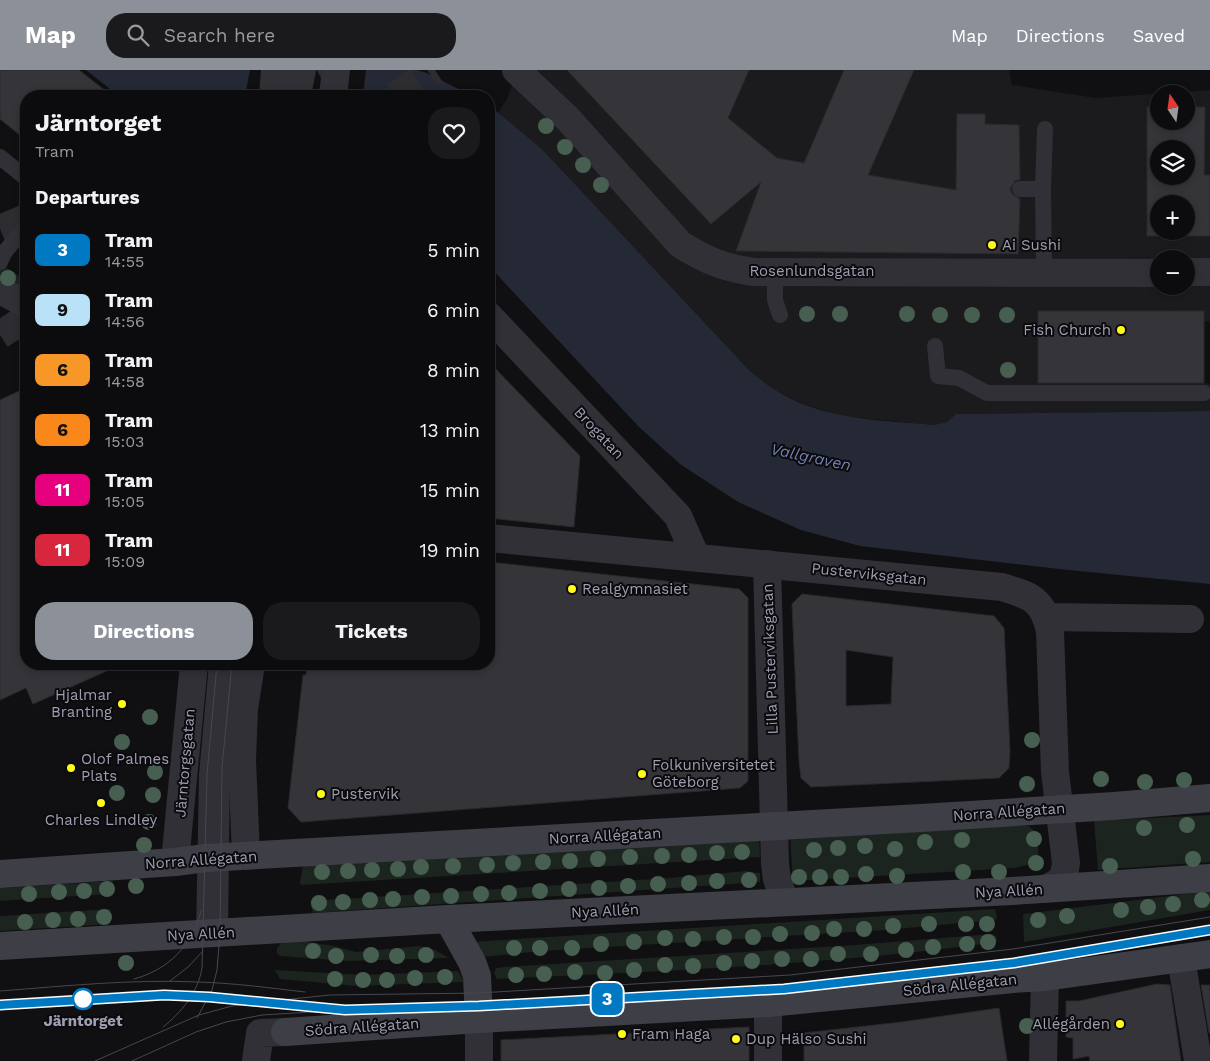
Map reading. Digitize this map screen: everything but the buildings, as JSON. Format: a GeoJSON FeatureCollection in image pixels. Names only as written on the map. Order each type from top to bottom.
{"type":"FeatureCollection","features":[{"type":"Feature","properties":{"kind":"main road","name":"Norra Allégatan"},"geometry":{"type":"LineString","coordinates":[[0,874],[224,857],[1114,806],[1210,798]]}},
{"type":"Feature","properties":{"kind":"main road","name":"Nya Allén"},"geometry":{"type":"LineString","coordinates":[[0,946],[448,919],[1044,889],[1210,878]]}},
{"type":"Feature","properties":{"kind":"main road"},"geometry":{"type":"LineString","coordinates":[[448,919],[472,962],[477,976],[479,1019]]}},
{"type":"Feature","properties":{"kind":"main road","name":"Södra Allégatan"},"geometry":{"type":"LineString","coordinates":[[272,1033],[768,1003],[1044,977],[1210,954]]}},
{"type":"Feature","properties":{"kind":"street"},"geometry":{"type":"LineString","coordinates":[[273,90],[275,70]]}},
{"type":"Feature","properties":{"kind":"street"},"geometry":{"type":"LineString","coordinates":[[334,90],[336,70]]}},
{"type":"Feature","properties":{"kind":"street","name":"Rosenlundsgatan"},"geometry":{"type":"LineString","coordinates":[[516,70],[568,119],[680,244],[701,258],[728,268],[754,272],[1150,272]]}},
{"type":"Feature","properties":{"kind":"street"},"geometry":{"type":"LineString","coordinates":[[1195,272],[1210,272]]}},
{"type":"Feature","properties":{"kind":"street"},"geometry":{"type":"LineString","coordinates":[[0,290],[20,301]]}},
{"type":"Feature","properties":{"kind":"street","name":"Brogatan"},"geometry":{"type":"LineString","coordinates":[[495,322],[678,516],[696,557]]}},
{"type":"Feature","properties":{"kind":"street","name":"Pusterviksgatan"},"geometry":{"type":"LineString","coordinates":[[495,539],[1002,587],[1027,595],[1035,600],[1047,617]]}},
{"type":"Feature","properties":{"kind":"street","name":"Lilla Pusterviksgatan"},"geometry":{"type":"LineString","coordinates":[[767,564],[776,879],[785,902]]}},
{"type":"Feature","properties":{"kind":"street"},"geometry":{"type":"LineString","coordinates":[[1044,889],[1058,883],[1065,874],[1066,863],[1059,808],[1052,721],[1050,631],[1047,617],[1190,619]]}},
{"type":"Feature","properties":{"kind":"street","name":"Järntorgsgatan"},"geometry":{"type":"LineString","coordinates":[[176,862],[193,670]]}},
{"type":"Feature","properties":{"kind":"street"},"geometry":{"type":"LineString","coordinates":[[224,857],[242,760],[244,709],[250,670]]}},
{"type":"Feature","properties":{"kind":"street"},"geometry":{"type":"LineString","coordinates":[[1181,958],[1198,1061]]}},
{"type":"Feature","properties":{"kind":"street"},"geometry":{"type":"LineString","coordinates":[[1043,1061],[1044,977]]}},
{"type":"Feature","properties":{"kind":"street"},"geometry":{"type":"LineString","coordinates":[[768,1003],[768,1061]]}},
{"type":"Feature","properties":{"kind":"street"},"geometry":{"type":"LineString","coordinates":[[479,1019],[479,1061]]}},
{"type":"Feature","properties":{"kind":"street"},"geometry":{"type":"LineString","coordinates":[[256,1061],[272,1033]]}},
{"type":"Feature","properties":{"kind":"lane"},"geometry":{"type":"LineString","coordinates":[[291,90],[294,70]]}},
{"type":"Feature","properties":{"kind":"lane"},"geometry":{"type":"LineString","coordinates":[[305,90],[308,70]]}},
{"type":"Feature","properties":{"kind":"lane"},"geometry":{"type":"LineString","coordinates":[[1044,272],[1043,189],[1045,129]]}},
{"type":"Feature","properties":{"kind":"lane"},"geometry":{"type":"LineString","coordinates":[[0,157],[20,173]]}},
{"type":"Feature","properties":{"kind":"lane"},"geometry":{"type":"LineString","coordinates":[[1020,188],[1043,189]]}},
{"type":"Feature","properties":{"kind":"lane"},"geometry":{"type":"LineString","coordinates":[[0,262],[4,253],[20,233]]}},
{"type":"Feature","properties":{"kind":"lane"},"geometry":{"type":"LineString","coordinates":[[775,272],[775,300],[780,315]]}},
{"type":"Feature","properties":{"kind":"lane"},"geometry":{"type":"LineString","coordinates":[[935,346],[938,376],[959,378],[987,393],[1204,393]]}},
{"type":"Feature","properties":{"kind":"lane"},"geometry":{"type":"LineString","coordinates":[[216,670],[208,747],[224,857]]}},
{"type":"Feature","properties":{"kind":"lane"},"geometry":{"type":"LineString","coordinates":[[212,933],[224,857],[223,754],[231,670]]}},
{"type":"Feature","properties":{"kind":"shaded area"},"geometry":{"type":"Polygon","coordinates":[[[518,70],[1009,70],[1012,85],[1096,98],[1150,94],[1150,130],[1195,130],[1195,91],[1210,90],[1210,321],[1204,322],[1204,383],[1210,384],[1210,411],[956,414],[947,422],[934,425],[841,416],[804,404],[776,391],[749,370],[542,149],[498,113],[507,99],[518,70]]]}},
{"type":"Feature","properties":{"kind":"shaded area"},"geometry":{"type":"Polygon","coordinates":[[[0,263],[20,277],[20,291],[0,282],[0,263]]]}},
{"type":"Feature","properties":{"kind":"shaded area"},"geometry":{"type":"Polygon","coordinates":[[[1210,815],[1210,862],[1098,870],[1094,821],[1210,815]]]}},
{"type":"Feature","properties":{"kind":"shaded area"},"geometry":{"type":"Polygon","coordinates":[[[1016,825],[1028,826],[1038,833],[1038,859],[1031,864],[1015,868],[793,881],[790,837],[1016,825]]]}},
{"type":"Feature","properties":{"kind":"shaded area"},"geometry":{"type":"Polygon","coordinates":[[[759,838],[760,857],[301,885],[300,882],[303,865],[759,838]]]}},
{"type":"Feature","properties":{"kind":"shaded area"},"geometry":{"type":"Polygon","coordinates":[[[746,871],[760,873],[760,882],[313,913],[310,901],[669,878],[746,871]]]}},
{"type":"Feature","properties":{"kind":"shaded area"},"geometry":{"type":"Polygon","coordinates":[[[113,881],[109,894],[0,901],[0,888],[113,881]]]}},
{"type":"Feature","properties":{"kind":"shaded area"},"geometry":{"type":"Polygon","coordinates":[[[1210,891],[1210,910],[1024,942],[1023,914],[1210,891]]]}},
{"type":"Feature","properties":{"kind":"shaded area"},"geometry":{"type":"Polygon","coordinates":[[[110,909],[110,924],[0,931],[0,916],[110,909]]]}},
{"type":"Feature","properties":{"kind":"shaded area"},"geometry":{"type":"Polygon","coordinates":[[[995,909],[997,917],[995,920],[885,930],[542,951],[482,957],[470,942],[995,909]]]}},
{"type":"Feature","properties":{"kind":"shaded area"},"geometry":{"type":"Polygon","coordinates":[[[992,934],[996,936],[997,942],[810,962],[497,979],[494,973],[496,968],[504,967],[855,945],[992,934]]]}},
{"type":"Feature","properties":{"kind":"shaded area"},"geometry":{"type":"Polygon","coordinates":[[[301,941],[334,946],[356,952],[419,946],[435,950],[449,958],[348,961],[280,956],[277,953],[277,948],[282,942],[301,941]]]}},
{"type":"Feature","properties":{"kind":"shaded area"},"geometry":{"type":"Polygon","coordinates":[[[275,970],[364,975],[458,971],[464,982],[357,986],[280,979],[275,970]]]}},
{"type":"Feature","properties":{"kind":"water"},"geometry":{"type":"Polygon","coordinates":[[[86,70],[417,70],[460,90],[111,90],[86,70]]]}},
{"type":"Feature","properties":{"kind":"water","name":"Vallgraven"},"geometry":{"type":"Polygon","coordinates":[[[495,110],[542,149],[749,370],[773,389],[795,401],[813,408],[853,417],[934,425],[947,422],[956,414],[1210,411],[1210,584],[860,546],[801,530],[738,502],[680,464],[639,427],[495,272],[495,110]]]}},
{"type":"Feature","properties":{"kind":"pier"},"geometry":{"type":"Polygon","coordinates":[[[250,70],[366,70],[364,90],[246,90],[250,70]]]}},
{"type":"Feature","properties":{"kind":"tunnel"},"geometry":{"type":"LineString","coordinates":[[294,90],[331,70]]}},
{"type":"Feature","properties":{"kind":"tunnel"},"geometry":{"type":"LineString","coordinates":[[403,90],[435,70]]}},
{"type":"Feature","properties":{"kind":"tunnel"},"geometry":{"type":"LineString","coordinates":[[0,229],[20,221]]}},
{"type":"Feature","properties":{"kind":"tunnel"},"geometry":{"type":"LineString","coordinates":[[0,335],[20,322]]}},
{"type":"Feature","properties":{"kind":"tram line"},"geometry":{"type":"LineString","coordinates":[[291,90],[294,70]]}},
{"type":"Feature","properties":{"kind":"tram line"},"geometry":{"type":"LineString","coordinates":[[304,90],[308,70]]}},
{"type":"Feature","properties":{"kind":"tram line"},"geometry":{"type":"LineString","coordinates":[[163,1027],[177,1015],[188,1001],[197,985],[202,968],[207,775],[216,670]]}},
{"type":"Feature","properties":{"kind":"tram line"},"geometry":{"type":"LineString","coordinates":[[197,1018],[212,990],[217,970],[220,933],[222,767],[231,670]]}},
{"type":"Feature","properties":{"kind":"tram line"},"geometry":{"type":"LineString","coordinates":[[134,979],[158,969],[177,954],[192,935],[201,911]]}},
{"type":"Feature","properties":{"kind":"tram line"},"geometry":{"type":"LineString","coordinates":[[95,1061],[199,1015],[232,1006],[330,995],[478,993],[790,975],[1013,949],[1210,917]]}},
{"type":"Feature","properties":{"kind":"tram line"},"geometry":{"type":"LineString","coordinates":[[132,1061],[196,1032],[226,1022],[262,1015],[345,1010],[479,1007],[784,989],[1014,963],[1210,930]]}},
{"type":"Feature","properties":{"kind":"tram line","name":"3"},"geometry":{"type":"LineString","coordinates":[[0,1005],[164,995],[209,997],[345,1010],[479,1006],[784,989],[1014,963],[1210,930]]}},
{"type":"Feature","properties":{"kind":"tram line"},"geometry":{"type":"LineString","coordinates":[[170,981],[188,967],[203,951]]}},
{"type":"Feature","properties":{"kind":"tram line"},"geometry":{"type":"LineString","coordinates":[[0,991],[173,981],[225,983],[305,992]]}},
{"type":"Feature","properties":{"kind":"tram line"},"geometry":{"type":"LineString","coordinates":[[0,1005],[148,995],[244,1000]]}},
{"type":"Feature","properties":{"kind":"place","name":"Ai Sushi"},"geometry":{"type":"Point","coordinates":[992,245]}},
{"type":"Feature","properties":{"kind":"place","name":"Fish Church"},"geometry":{"type":"Point","coordinates":[1121,330]}},
{"type":"Feature","properties":{"kind":"place","name":"Realgymnasiet"},"geometry":{"type":"Point","coordinates":[572,589]}},
{"type":"Feature","properties":{"kind":"place","name":"Hjalmar Branting"},"geometry":{"type":"Point","coordinates":[122,704]}},
{"type":"Feature","properties":{"kind":"place","name":"Olof Palmes Plats"},"geometry":{"type":"Point","coordinates":[71,768]}},
{"type":"Feature","properties":{"kind":"place","name":"Folkuniversitetet Göteborg"},"geometry":{"type":"Point","coordinates":[642,774]}},
{"type":"Feature","properties":{"kind":"place","name":"Pustervik"},"geometry":{"type":"Point","coordinates":[321,794]}},
{"type":"Feature","properties":{"kind":"place","name":"Charles Lindley"},"geometry":{"type":"Point","coordinates":[101,803]}},
{"type":"Feature","properties":{"kind":"place","name":"Järntorget"},"geometry":{"type":"Point","coordinates":[83,999]}},
{"type":"Feature","properties":{"kind":"place","name":"Allégården"},"geometry":{"type":"Point","coordinates":[1120,1024]}},
{"type":"Feature","properties":{"kind":"place","name":"Fram Haga"},"geometry":{"type":"Point","coordinates":[622,1034]}},
{"type":"Feature","properties":{"kind":"place","name":"Dup Hälso Sushi"},"geometry":{"type":"Point","coordinates":[736,1039]}}]}
